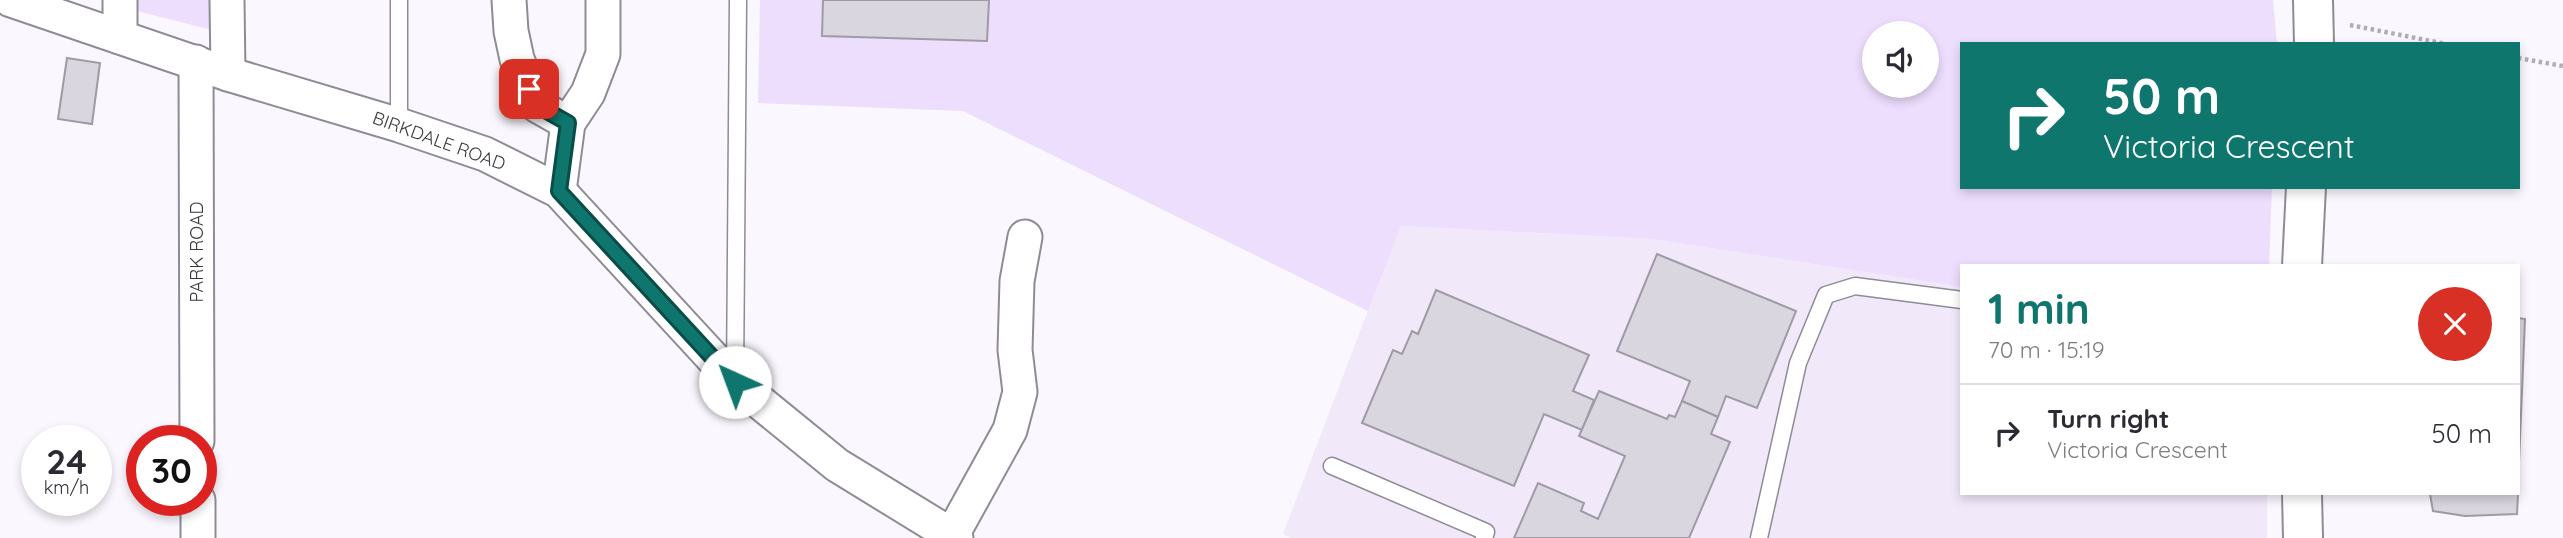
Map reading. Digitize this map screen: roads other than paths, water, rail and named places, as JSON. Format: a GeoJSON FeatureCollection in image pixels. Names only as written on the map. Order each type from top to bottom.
{"type":"FeatureCollection","features":[{"type":"Feature","properties":{"kind":"main road"},"geometry":{"type":"LineString","coordinates":[[2302,264],[2306,189]]}},
{"type":"Feature","properties":{"kind":"main road"},"geometry":{"type":"LineString","coordinates":[[2302,495],[2303,538]]}},
{"type":"Feature","properties":{"kind":"street","name":"BIRKDALE ROAD"},"geometry":{"type":"LineString","coordinates":[[11,0],[228,74],[399,125],[485,154],[559,191],[735,382],[836,465],[954,537]]}},
{"type":"Feature","properties":{"kind":"street"},"geometry":{"type":"LineString","coordinates":[[120,0],[120,37]]}},
{"type":"Feature","properties":{"kind":"street"},"geometry":{"type":"LineString","coordinates":[[227,0],[228,74]]}},
{"type":"Feature","properties":{"kind":"street"},"geometry":{"type":"LineString","coordinates":[[509,0],[511,31],[517,60],[529,89],[538,106],[568,123]]}},
{"type":"Feature","properties":{"kind":"street"},"geometry":{"type":"LineString","coordinates":[[559,191],[568,123],[588,93],[603,54],[603,0]]}},
{"type":"Feature","properties":{"kind":"street","name":"PARK ROAD"},"geometry":{"type":"LineString","coordinates":[[196,62],[197,425]]}},
{"type":"Feature","properties":{"kind":"street"},"geometry":{"type":"LineString","coordinates":[[954,537],[1010,430],[1020,392],[1016,336],[1017,281],[1024,237]]}},
{"type":"Feature","properties":{"kind":"street"},"geometry":{"type":"LineString","coordinates":[[198,516],[198,538]]}},
{"type":"Feature","properties":{"kind":"lane"},"geometry":{"type":"LineString","coordinates":[[398,0],[399,125]]}},
{"type":"Feature","properties":{"kind":"lane"},"geometry":{"type":"LineString","coordinates":[[735,382],[738,0]]}},
{"type":"Feature","properties":{"kind":"lane"},"geometry":{"type":"LineString","coordinates":[[1759,538],[1798,363],[1826,295],[1855,286],[1960,300]]}},
{"type":"Feature","properties":{"kind":"lane"},"geometry":{"type":"LineString","coordinates":[[1332,466],[1486,532],[1485,538]]}}]}
